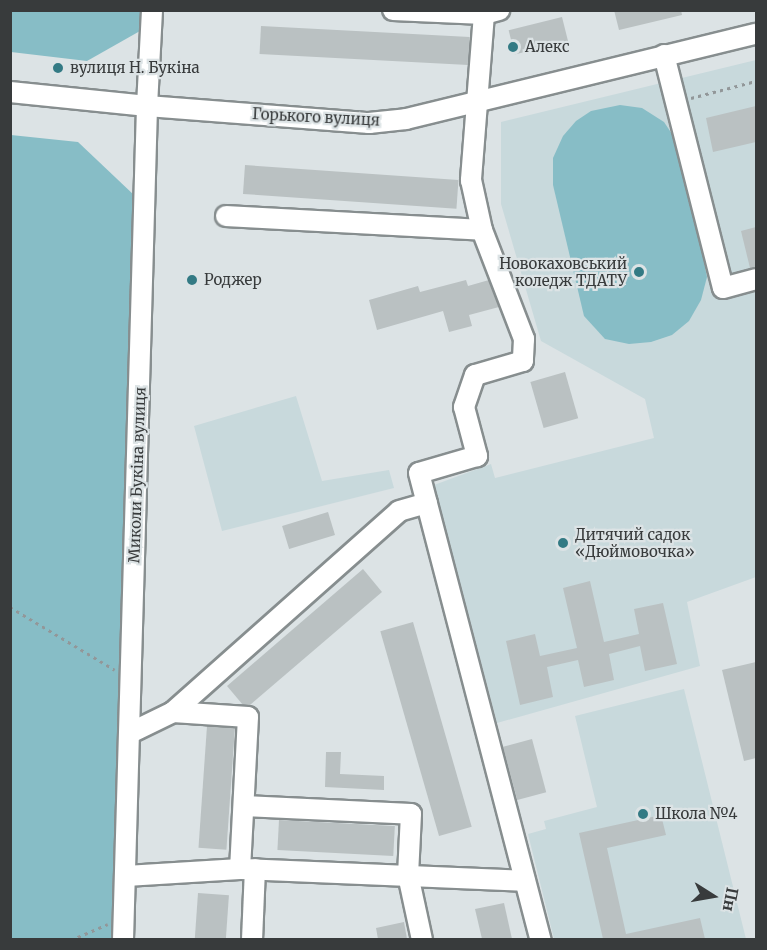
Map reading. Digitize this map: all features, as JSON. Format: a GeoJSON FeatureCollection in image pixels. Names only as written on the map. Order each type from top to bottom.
{"type":"FeatureCollection","features":[{"type":"Feature","properties":{"kind":"street","name":"Миколи Букіна вулиця"},"geometry":{"type":"LineString","coordinates":[[123,939],[147,106],[152,10]]}},
{"type":"Feature","properties":{"kind":"street"},"geometry":{"type":"LineString","coordinates":[[393,10],[491,12],[475,101],[471,180],[482,230],[524,339],[523,361],[475,375],[464,407],[477,456],[419,472],[541,939]]}},
{"type":"Feature","properties":{"kind":"street","name":"Горького вулиця"},"geometry":{"type":"LineString","coordinates":[[10,92],[147,106],[369,123],[405,119],[756,34]]}},
{"type":"Feature","properties":{"kind":"street"},"geometry":{"type":"LineString","coordinates":[[664,55],[723,288],[756,279]]}},
{"type":"Feature","properties":{"kind":"street"},"geometry":{"type":"LineString","coordinates":[[226,216],[482,230]]}},
{"type":"Feature","properties":{"kind":"street"},"geometry":{"type":"LineString","coordinates":[[130,733],[173,712],[399,511],[427,503]]}},
{"type":"Feature","properties":{"kind":"street"},"geometry":{"type":"LineString","coordinates":[[173,712],[248,717],[243,806],[252,939]]}},
{"type":"Feature","properties":{"kind":"street"},"geometry":{"type":"LineString","coordinates":[[243,806],[411,814],[408,875],[422,939]]}},
{"type":"Feature","properties":{"kind":"street"},"geometry":{"type":"LineString","coordinates":[[126,876],[248,869],[525,880]]}},
{"type":"Feature","properties":{"kind":"path"},"geometry":{"type":"LineString","coordinates":[[675,102],[756,81]]}},
{"type":"Feature","properties":{"kind":"path"},"geometry":{"type":"LineString","coordinates":[[10,607],[131,680]]}},
{"type":"Feature","properties":{"kind":"path"},"geometry":{"type":"LineString","coordinates":[[71,939],[124,917]]}},
{"type":"Feature","properties":{"kind":"shaded area"},"geometry":{"type":"Polygon","coordinates":[[[11,10],[141,11],[140,31],[87,61],[11,52],[11,10]]]}},
{"type":"Feature","properties":{"kind":"shaded area","name":"Новокаховський коледж ТДАТУ"},"geometry":{"type":"Polygon","coordinates":[[[756,60],[756,577],[687,602],[700,666],[497,723],[434,485],[491,464],[495,478],[654,438],[645,399],[541,341],[501,204],[501,122],[756,60]]]}},
{"type":"Feature","properties":{"kind":"shaded area"},"geometry":{"type":"Polygon","coordinates":[[[620,105],[642,108],[664,122],[682,149],[707,277],[701,300],[689,321],[672,335],[651,342],[629,344],[605,339],[584,316],[553,185],[553,158],[563,136],[576,121],[591,111],[620,105]]]}},
{"type":"Feature","properties":{"kind":"shaded area"},"geometry":{"type":"Polygon","coordinates":[[[11,135],[78,142],[135,196],[111,939],[11,940],[11,135]]]}},
{"type":"Feature","properties":{"kind":"shaded area"},"geometry":{"type":"Polygon","coordinates":[[[296,396],[322,481],[389,470],[394,488],[222,531],[194,426],[296,396]]]}},
{"type":"Feature","properties":{"kind":"shaded area","name":"Школа №4"},"geometry":{"type":"Polygon","coordinates":[[[684,689],[746,939],[554,939],[528,834],[546,829],[544,821],[597,807],[575,716],[684,689]]]}},
{"type":"Feature","properties":{"kind":"building"},"geometry":{"type":"Polygon","coordinates":[[[614,10],[681,10],[682,15],[619,30],[614,10]]]}},
{"type":"Feature","properties":{"kind":"building"},"geometry":{"type":"Polygon","coordinates":[[[562,17],[568,41],[515,55],[509,30],[562,17]]]}},
{"type":"Feature","properties":{"kind":"building"},"geometry":{"type":"Polygon","coordinates":[[[261,26],[470,37],[468,65],[260,54],[261,26]]]}},
{"type":"Feature","properties":{"kind":"building"},"geometry":{"type":"Polygon","coordinates":[[[756,106],[756,142],[713,152],[706,118],[756,106]]]}},
{"type":"Feature","properties":{"kind":"building"},"geometry":{"type":"Polygon","coordinates":[[[245,165],[458,180],[456,209],[243,194],[245,165]]]}},
{"type":"Feature","properties":{"kind":"building"},"geometry":{"type":"Polygon","coordinates":[[[756,227],[756,267],[750,268],[741,231],[756,227]]]}},
{"type":"Feature","properties":{"kind":"building"},"geometry":{"type":"Polygon","coordinates":[[[466,280],[468,286],[489,280],[499,307],[469,315],[472,326],[449,332],[443,311],[377,330],[369,300],[418,286],[420,292],[466,280]]]}},
{"type":"Feature","properties":{"kind":"building"},"geometry":{"type":"Polygon","coordinates":[[[565,372],[578,418],[544,428],[530,382],[565,372]]]}},
{"type":"Feature","properties":{"kind":"building"},"geometry":{"type":"Polygon","coordinates":[[[328,512],[335,535],[289,549],[282,526],[328,512]]]}},
{"type":"Feature","properties":{"kind":"building"},"geometry":{"type":"Polygon","coordinates":[[[363,569],[382,592],[250,705],[243,705],[227,686],[363,569]]]}},
{"type":"Feature","properties":{"kind":"building"},"geometry":{"type":"Polygon","coordinates":[[[590,581],[604,642],[639,634],[634,609],[663,603],[677,664],[645,671],[640,646],[609,654],[614,680],[584,687],[578,660],[547,667],[553,697],[520,705],[506,641],[535,634],[540,656],[577,648],[563,588],[590,581]]]}},
{"type":"Feature","properties":{"kind":"building"},"geometry":{"type":"Polygon","coordinates":[[[413,622],[472,827],[439,836],[380,631],[413,622]]]}},
{"type":"Feature","properties":{"kind":"building"},"geometry":{"type":"Polygon","coordinates":[[[756,662],[756,758],[744,761],[722,670],[756,662]]]}},
{"type":"Feature","properties":{"kind":"building"},"geometry":{"type":"Polygon","coordinates":[[[207,726],[235,728],[226,850],[198,848],[207,726]]]}},
{"type":"Feature","properties":{"kind":"building"},"geometry":{"type":"Polygon","coordinates":[[[532,739],[546,792],[517,800],[503,747],[532,739]]]}},
{"type":"Feature","properties":{"kind":"building"},"geometry":{"type":"Polygon","coordinates":[[[326,752],[341,752],[340,774],[384,776],[384,790],[325,787],[326,752]]]}},
{"type":"Feature","properties":{"kind":"building"},"geometry":{"type":"Polygon","coordinates":[[[661,815],[666,835],[607,848],[626,934],[700,918],[705,939],[603,939],[579,833],[661,815]]]}},
{"type":"Feature","properties":{"kind":"building"},"geometry":{"type":"Polygon","coordinates":[[[279,820],[395,826],[393,856],[277,850],[279,820]]]}},
{"type":"Feature","properties":{"kind":"building"},"geometry":{"type":"Polygon","coordinates":[[[198,893],[229,895],[226,940],[195,939],[198,893]]]}},
{"type":"Feature","properties":{"kind":"building"},"geometry":{"type":"Polygon","coordinates":[[[504,903],[512,939],[482,939],[475,909],[504,903]]]}},
{"type":"Feature","properties":{"kind":"building"},"geometry":{"type":"Polygon","coordinates":[[[404,922],[407,939],[378,939],[376,928],[404,922]]]}},
{"type":"Feature","properties":{"kind":"place","name":"Алекс"},"geometry":{"type":"Point","coordinates":[513,47]}},
{"type":"Feature","properties":{"kind":"place","name":"вулиця Н. Букіна"},"geometry":{"type":"Point","coordinates":[58,68]}},
{"type":"Feature","properties":{"kind":"place","name":"Новокаховський коледж ТДАТУ"},"geometry":{"type":"Point","coordinates":[639,272]}},
{"type":"Feature","properties":{"kind":"place","name":"Роджер"},"geometry":{"type":"Point","coordinates":[192,280]}},
{"type":"Feature","properties":{"kind":"place","name":"Дитячий садок «Дюймовочка»"},"geometry":{"type":"Point","coordinates":[563,543]}},
{"type":"Feature","properties":{"kind":"place","name":"Школа №4"},"geometry":{"type":"Point","coordinates":[643,814]}}]}
